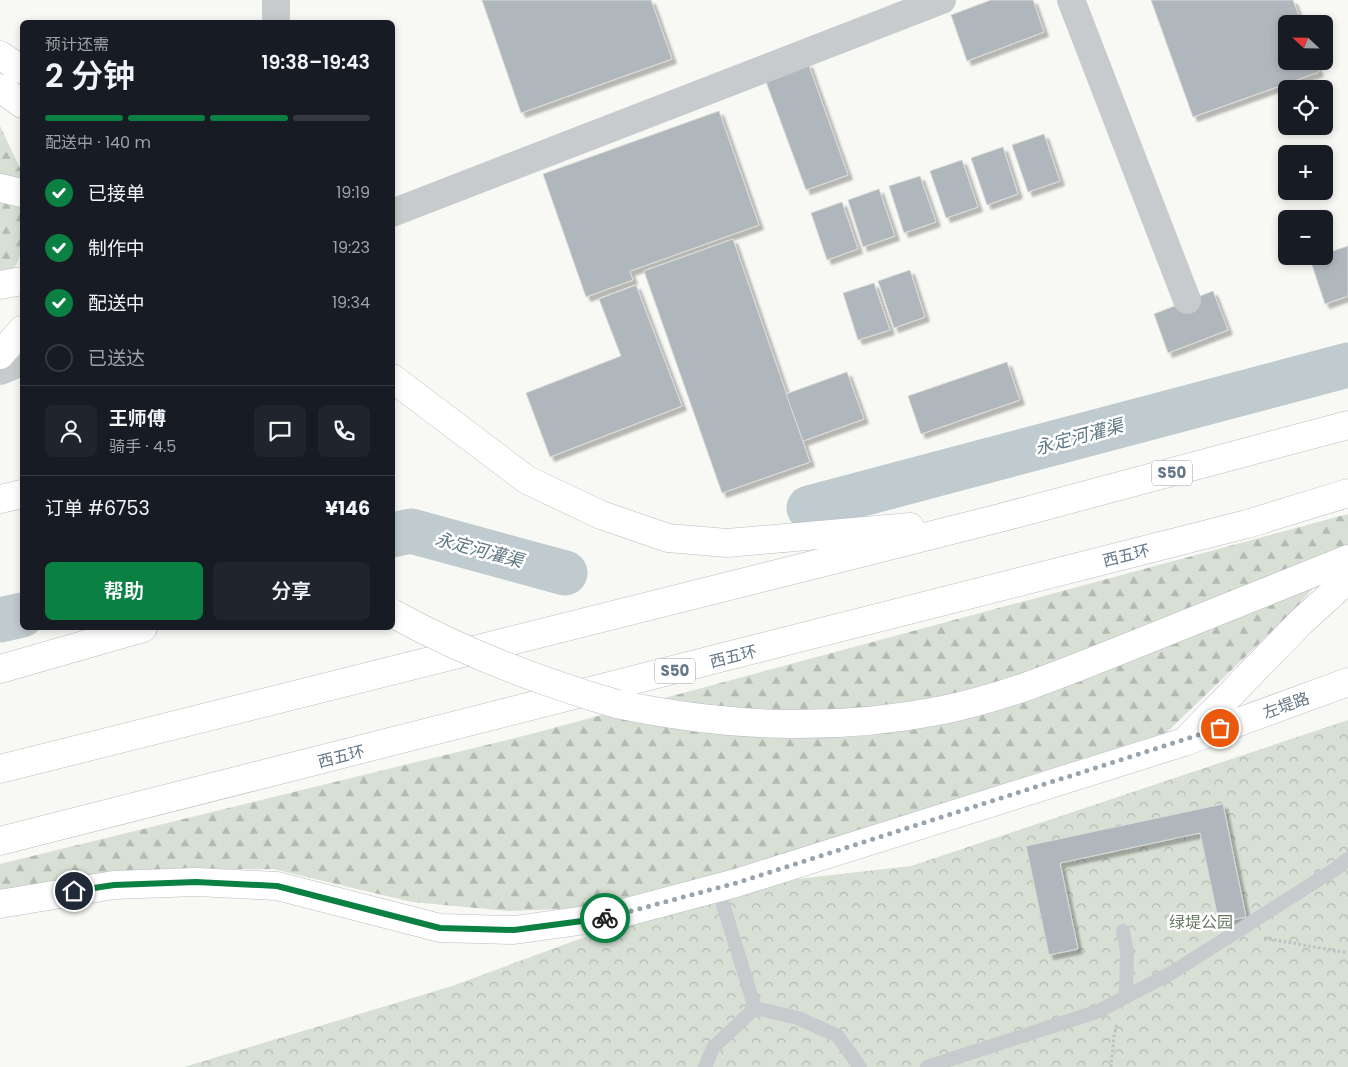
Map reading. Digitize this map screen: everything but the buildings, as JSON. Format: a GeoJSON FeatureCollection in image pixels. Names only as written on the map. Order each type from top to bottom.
{"type":"FeatureCollection","features":[{"type":"Feature","properties":{"kind":"main road"},"geometry":{"type":"LineString","coordinates":[[0,55],[20,69]]}},
{"type":"Feature","properties":{"kind":"main road"},"geometry":{"type":"LineString","coordinates":[[0,88],[20,103]]}},
{"type":"Feature","properties":{"kind":"main road"},"geometry":{"type":"LineString","coordinates":[[0,188],[20,193]]}},
{"type":"Feature","properties":{"kind":"main road"},"geometry":{"type":"LineString","coordinates":[[0,285],[20,281]]}},
{"type":"Feature","properties":{"kind":"main road"},"geometry":{"type":"LineString","coordinates":[[0,355],[20,332]]}},
{"type":"Feature","properties":{"kind":"main road"},"geometry":{"type":"LineString","coordinates":[[395,380],[528,480],[601,515],[668,538],[727,543],[996,519]]}},
{"type":"Feature","properties":{"kind":"main road","name":"S50"},"geometry":{"type":"LineString","coordinates":[[0,769],[996,519],[1348,425]]}},
{"type":"Feature","properties":{"kind":"main road","name":"西五环"},"geometry":{"type":"LineString","coordinates":[[0,841],[1238,527],[1348,493]]}},
{"type":"Feature","properties":{"kind":"main road"},"geometry":{"type":"LineString","coordinates":[[0,499],[20,494]]}},
{"type":"Feature","properties":{"kind":"main road"},"geometry":{"type":"LineString","coordinates":[[395,615],[440,638],[502,666],[617,704],[673,716],[728,722],[807,725],[877,721],[945,709],[1010,690],[1087,663],[1348,559]]}},
{"type":"Feature","properties":{"kind":"main road"},"geometry":{"type":"LineString","coordinates":[[1184,742],[1301,622],[1348,579]]}},
{"type":"Feature","properties":{"kind":"main road"},"geometry":{"type":"LineString","coordinates":[[0,669],[136,630]]}},
{"type":"Feature","properties":{"kind":"main road","name":"左堤路"},"geometry":{"type":"LineString","coordinates":[[0,904],[114,885],[196,882],[277,886],[440,928],[514,930],[608,917],[718,888],[1184,742],[1348,682]]}},
{"type":"Feature","properties":{"kind":"street"},"geometry":{"type":"LineString","coordinates":[[276,0],[276,20]]}},
{"type":"Feature","properties":{"kind":"street"},"geometry":{"type":"LineString","coordinates":[[395,212],[942,0]]}},
{"type":"Feature","properties":{"kind":"street"},"geometry":{"type":"LineString","coordinates":[[1072,0],[1187,300]]}},
{"type":"Feature","properties":{"kind":"street"},"geometry":{"type":"LineString","coordinates":[[0,371],[20,363]]}},
{"type":"Feature","properties":{"kind":"lane"},"geometry":{"type":"LineString","coordinates":[[927,1067],[1099,1012],[1173,972],[1338,868],[1348,859]]}},
{"type":"Feature","properties":{"kind":"lane"},"geometry":{"type":"LineString","coordinates":[[718,888],[755,1008]]}},
{"type":"Feature","properties":{"kind":"lane"},"geometry":{"type":"LineString","coordinates":[[1123,931],[1127,952],[1126,997]]}},
{"type":"Feature","properties":{"kind":"lane"},"geometry":{"type":"LineString","coordinates":[[705,1067],[713,1048],[755,1008]]}},
{"type":"Feature","properties":{"kind":"lane"},"geometry":{"type":"LineString","coordinates":[[755,1008],[798,1018],[838,1036],[860,1067]]}},
{"type":"Feature","properties":{"kind":"path"},"geometry":{"type":"LineString","coordinates":[[1234,933],[1348,953]]}},
{"type":"Feature","properties":{"kind":"path"},"geometry":{"type":"LineString","coordinates":[[1110,1067],[1114,1036],[1126,997]]}},
{"type":"Feature","properties":{"kind":"green space"},"geometry":{"type":"Polygon","coordinates":[[[0,126],[20,168],[20,254],[0,292],[0,126]]]}},
{"type":"Feature","properties":{"kind":"green space"},"geometry":{"type":"Polygon","coordinates":[[[1348,514],[1348,548],[1294,610],[1166,733],[754,869],[588,908],[508,911],[412,902],[273,869],[135,870],[0,893],[0,864],[531,734],[1348,514]]]}},
{"type":"Feature","properties":{"kind":"green space","name":"绿堤公园"},"geometry":{"type":"Polygon","coordinates":[[[1348,720],[1348,1067],[184,1067],[452,986],[718,888],[911,866],[1348,720]]]}},
{"type":"Feature","properties":{"kind":"waterway","name":"永定河灌渠"},"geometry":{"type":"LineString","coordinates":[[809,508],[1348,365]]}},
{"type":"Feature","properties":{"kind":"waterway","name":"永定河灌渠"},"geometry":{"type":"LineString","coordinates":[[395,534],[411,531],[565,573]]}},
{"type":"Feature","properties":{"kind":"waterway","name":"永定河灌渠"},"geometry":{"type":"LineString","coordinates":[[0,620],[20,615]]}},
{"type":"Feature","properties":{"kind":"way so far"},"geometry":{"type":"LineString","coordinates":[[605,918],[736,883],[1184,742],[1220,728]]}},
{"type":"Feature","properties":{"kind":"route"},"geometry":{"type":"LineString","coordinates":[[74,891],[114,885],[196,882],[277,886],[440,928],[514,930],[605,918]]}}]}
